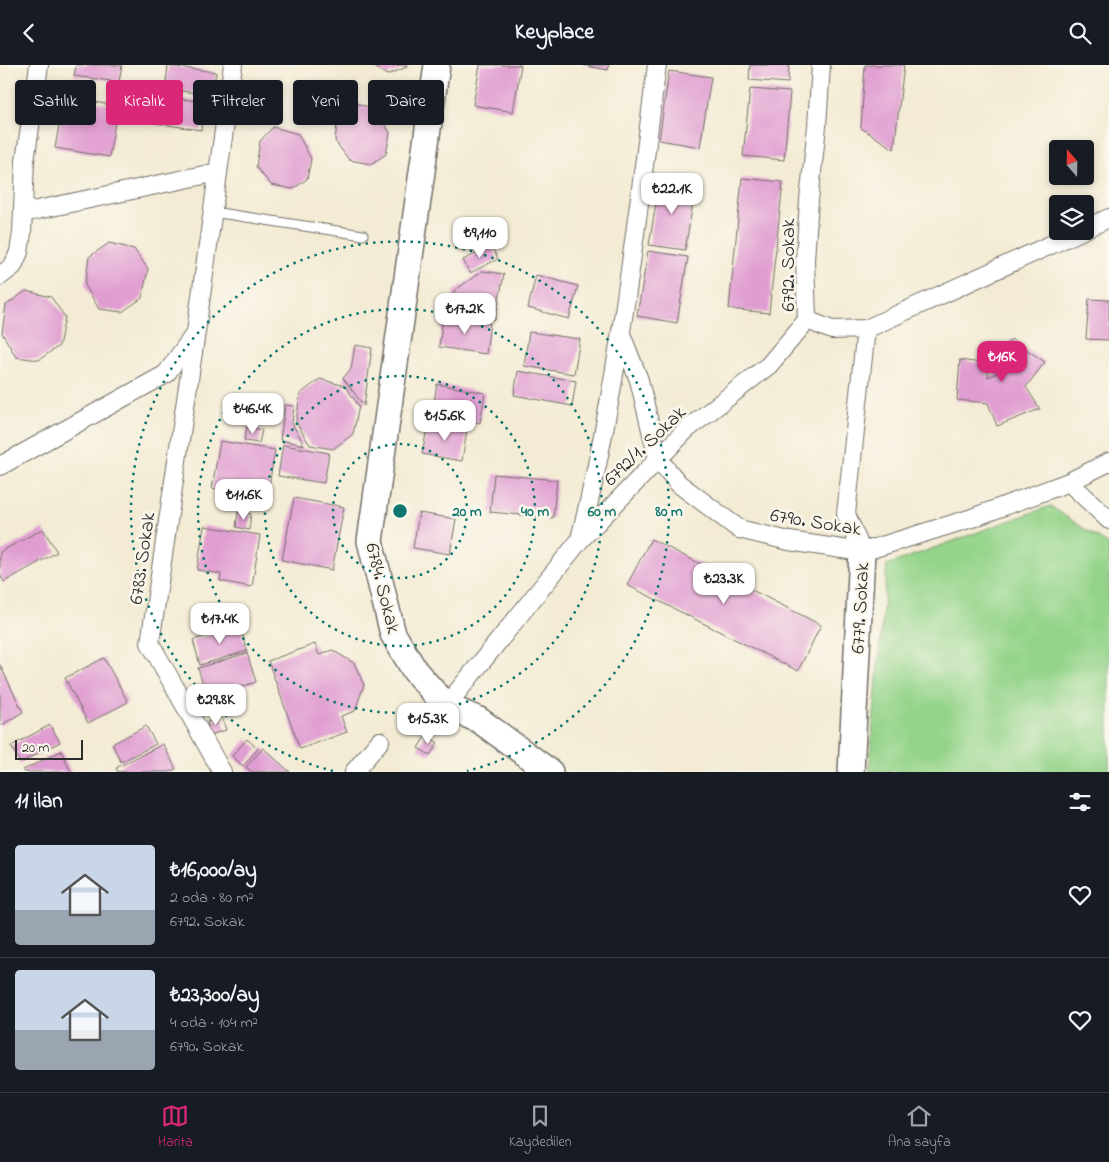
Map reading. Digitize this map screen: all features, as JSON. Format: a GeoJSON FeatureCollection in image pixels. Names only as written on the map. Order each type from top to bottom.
{"type":"FeatureCollection","features":[{"type":"Feature","properties":{"kind":"street"},"geometry":{"type":"LineString","coordinates":[[0,276],[13,267],[19,252],[25,161],[39,65]]}},
{"type":"Feature","properties":{"kind":"street","name":"6783. Sokak"},"geometry":{"type":"LineString","coordinates":[[222,772],[150,643],[233,65]]}},
{"type":"Feature","properties":{"kind":"street","name":"6784. Sokak"},"geometry":{"type":"LineString","coordinates":[[437,65],[370,541],[393,634],[415,671],[446,706],[479,720],[550,772]]}},
{"type":"Feature","properties":{"kind":"street","name":"6790. Sokak"},"geometry":{"type":"LineString","coordinates":[[580,539],[594,483],[621,334],[657,65]]}},
{"type":"Feature","properties":{"kind":"street","name":"6792. Sokak"},"geometry":{"type":"LineString","coordinates":[[821,65],[805,260],[807,320],[832,330],[866,329],[1061,240]]}},
{"type":"Feature","properties":{"kind":"street"},"geometry":{"type":"LineString","coordinates":[[23,213],[218,172]]}},
{"type":"Feature","properties":{"kind":"street"},"geometry":{"type":"LineString","coordinates":[[1094,225],[1109,219]]}},
{"type":"Feature","properties":{"kind":"street","name":"6792/1. Sokak"},"geometry":{"type":"LineString","coordinates":[[446,706],[580,539],[686,430],[770,365],[807,320]]}},
{"type":"Feature","properties":{"kind":"street","name":"6779. Sokak"},"geometry":{"type":"LineString","coordinates":[[851,772],[862,552],[846,514],[866,329]]}},
{"type":"Feature","properties":{"kind":"street"},"geometry":{"type":"LineString","coordinates":[[0,466],[166,374],[196,333]]}},
{"type":"Feature","properties":{"kind":"street","name":"6790. Sokak"},"geometry":{"type":"LineString","coordinates":[[621,334],[639,380],[658,459],[679,484],[739,529],[789,541],[862,552],[972,518],[1069,482],[1109,462]]}},
{"type":"Feature","properties":{"kind":"street"},"geometry":{"type":"LineString","coordinates":[[1069,482],[1109,520]]}},
{"type":"Feature","properties":{"kind":"street"},"geometry":{"type":"LineString","coordinates":[[354,772],[380,741]]}},
{"type":"Feature","properties":{"kind":"lane"},"geometry":{"type":"LineString","coordinates":[[213,212],[363,235]]}},
{"type":"Feature","properties":{"kind":"green space"},"geometry":{"type":"Polygon","coordinates":[[[1050,506],[1109,545],[1109,772],[869,771],[887,565],[1050,506]]]}},
{"type":"Feature","properties":{"kind":"building"},"geometry":{"type":"Polygon","coordinates":[[[76,65],[122,65],[119,80],[74,76],[76,65]]]}},
{"type":"Feature","properties":{"kind":"building"},"geometry":{"type":"Polygon","coordinates":[[[371,65],[407,65],[407,67],[387,75],[371,65]]]}},
{"type":"Feature","properties":{"kind":"building"},"geometry":{"type":"Polygon","coordinates":[[[480,65],[521,65],[513,112],[473,105],[480,65]]]}},
{"type":"Feature","properties":{"kind":"building"},"geometry":{"type":"Polygon","coordinates":[[[582,65],[609,65],[608,70],[582,65]]]}},
{"type":"Feature","properties":{"kind":"building"},"geometry":{"type":"Polygon","coordinates":[[[750,65],[789,65],[788,83],[749,80],[750,65]]]}},
{"type":"Feature","properties":{"kind":"building"},"geometry":{"type":"Polygon","coordinates":[[[865,65],[904,65],[894,149],[861,128],[865,65]]]}},
{"type":"Feature","properties":{"kind":"building"},"geometry":{"type":"Polygon","coordinates":[[[168,66],[216,72],[215,80],[193,80],[193,93],[183,91],[183,80],[166,80],[168,66]]]}},
{"type":"Feature","properties":{"kind":"building"},"geometry":{"type":"Polygon","coordinates":[[[669,71],[711,77],[700,147],[659,140],[669,71]]]}},
{"type":"Feature","properties":{"kind":"building"},"geometry":{"type":"Polygon","coordinates":[[[750,89],[790,92],[784,160],[743,156],[750,89]]]}},
{"type":"Feature","properties":{"kind":"building"},"geometry":{"type":"Polygon","coordinates":[[[183,99],[193,101],[193,125],[202,125],[201,130],[168,125],[183,125],[183,99]]]}},
{"type":"Feature","properties":{"kind":"building"},"geometry":{"type":"Polygon","coordinates":[[[96,102],[106,104],[106,125],[115,125],[109,157],[55,148],[59,125],[96,125],[96,102]]]}},
{"type":"Feature","properties":{"kind":"building"},"geometry":{"type":"Polygon","coordinates":[[[358,104],[368,107],[368,125],[385,125],[390,133],[386,154],[371,164],[349,160],[335,141],[337,125],[358,125],[358,104]]]}},
{"type":"Feature","properties":{"kind":"building"},"geometry":{"type":"Polygon","coordinates":[[[273,127],[298,134],[311,159],[307,179],[293,189],[271,185],[256,167],[260,141],[273,127]]]}},
{"type":"Feature","properties":{"kind":"building"},"geometry":{"type":"Polygon","coordinates":[[[742,178],[783,182],[769,313],[729,309],[742,178]]]}},
{"type":"Feature","properties":{"kind":"building"},"geometry":{"type":"Polygon","coordinates":[[[660,179],[696,185],[685,250],[649,245],[660,179]]]}},
{"type":"Feature","properties":{"kind":"building"},"geometry":{"type":"Polygon","coordinates":[[[109,243],[134,249],[148,269],[142,298],[122,312],[99,309],[85,285],[89,257],[109,243]]]}},
{"type":"Feature","properties":{"kind":"building"},"geometry":{"type":"Polygon","coordinates":[[[491,246],[498,259],[470,273],[463,260],[491,246]]]}},
{"type":"Feature","properties":{"kind":"building"},"geometry":{"type":"Polygon","coordinates":[[[648,251],[688,257],[677,323],[637,316],[648,251]]]}},
{"type":"Feature","properties":{"kind":"building"},"geometry":{"type":"Polygon","coordinates":[[[482,271],[504,274],[495,320],[451,313],[454,291],[482,271]]]}},
{"type":"Feature","properties":{"kind":"building"},"geometry":{"type":"Polygon","coordinates":[[[536,275],[578,286],[569,319],[528,308],[536,275]]]}},
{"type":"Feature","properties":{"kind":"building"},"geometry":{"type":"Polygon","coordinates":[[[26,291],[51,297],[65,317],[59,346],[39,360],[16,357],[2,333],[6,305],[26,291]]]}},
{"type":"Feature","properties":{"kind":"building"},"geometry":{"type":"Polygon","coordinates":[[[1089,299],[1109,300],[1109,340],[1086,339],[1089,299]]]}},
{"type":"Feature","properties":{"kind":"building"},"geometry":{"type":"Polygon","coordinates":[[[443,317],[490,323],[486,354],[439,347],[443,317]]]}},
{"type":"Feature","properties":{"kind":"building"},"geometry":{"type":"Polygon","coordinates":[[[529,332],[580,339],[574,374],[524,366],[529,332]]]}},
{"type":"Feature","properties":{"kind":"building"},"geometry":{"type":"Polygon","coordinates":[[[1011,339],[1045,362],[1026,387],[1040,409],[997,426],[988,403],[957,400],[960,360],[988,364],[988,377],[1005,370],[994,363],[1011,339]]]}},
{"type":"Feature","properties":{"kind":"building"},"geometry":{"type":"Polygon","coordinates":[[[355,345],[372,348],[364,406],[343,378],[351,369],[355,345]]]}},
{"type":"Feature","properties":{"kind":"building"},"geometry":{"type":"Polygon","coordinates":[[[518,371],[576,381],[572,406],[514,395],[518,371]]]}},
{"type":"Feature","properties":{"kind":"building"},"geometry":{"type":"Polygon","coordinates":[[[320,379],[345,386],[359,406],[353,434],[333,449],[310,445],[296,422],[300,394],[320,379]]]}},
{"type":"Feature","properties":{"kind":"building"},"geometry":{"type":"Polygon","coordinates":[[[437,384],[485,393],[480,423],[432,415],[437,384]]]}},
{"type":"Feature","properties":{"kind":"building"},"geometry":{"type":"Polygon","coordinates":[[[285,405],[294,406],[292,423],[304,445],[280,440],[285,405]]]}},
{"type":"Feature","properties":{"kind":"building"},"geometry":{"type":"Polygon","coordinates":[[[428,424],[467,430],[462,461],[422,454],[428,424]]]}},
{"type":"Feature","properties":{"kind":"building"},"geometry":{"type":"Polygon","coordinates":[[[247,427],[262,430],[259,443],[244,441],[247,427]]]}},
{"type":"Feature","properties":{"kind":"building"},"geometry":{"type":"Polygon","coordinates":[[[220,441],[275,450],[267,497],[248,494],[246,506],[230,503],[232,492],[212,488],[220,441]]]}},
{"type":"Feature","properties":{"kind":"building"},"geometry":{"type":"Polygon","coordinates":[[[283,445],[329,453],[324,483],[278,476],[283,445]]]}},
{"type":"Feature","properties":{"kind":"building"},"geometry":{"type":"Polygon","coordinates":[[[494,474],[557,480],[553,518],[490,512],[494,474]]]}},
{"type":"Feature","properties":{"kind":"building"},"geometry":{"type":"Polygon","coordinates":[[[294,498],[344,507],[332,570],[282,560],[294,498]]]}},
{"type":"Feature","properties":{"kind":"building"},"geometry":{"type":"Polygon","coordinates":[[[238,512],[251,514],[249,530],[236,527],[238,512]]]}},
{"type":"Feature","properties":{"kind":"building"},"geometry":{"type":"Polygon","coordinates":[[[419,513],[456,519],[450,554],[413,548],[419,513]]]}},
{"type":"Feature","properties":{"kind":"building"},"geometry":{"type":"Polygon","coordinates":[[[204,526],[260,535],[252,587],[220,581],[221,574],[197,570],[204,526]]]}},
{"type":"Feature","properties":{"kind":"building"},"geometry":{"type":"Polygon","coordinates":[[[43,529],[57,552],[4,582],[0,575],[0,552],[43,529]]]}},
{"type":"Feature","properties":{"kind":"building"},"geometry":{"type":"Polygon","coordinates":[[[651,539],[821,625],[798,671],[627,585],[651,539]]]}},
{"type":"Feature","properties":{"kind":"building"},"geometry":{"type":"Polygon","coordinates":[[[240,626],[247,651],[200,665],[193,640],[240,626]]]}},
{"type":"Feature","properties":{"kind":"building"},"geometry":{"type":"Polygon","coordinates":[[[315,644],[319,655],[332,650],[354,663],[364,685],[355,711],[341,716],[347,732],[300,749],[268,661],[315,644]]]}},
{"type":"Feature","properties":{"kind":"building"},"geometry":{"type":"Polygon","coordinates":[[[247,653],[256,682],[240,687],[243,695],[229,699],[226,691],[207,697],[198,668],[247,653]]]}},
{"type":"Feature","properties":{"kind":"building"},"geometry":{"type":"Polygon","coordinates":[[[104,658],[128,702],[88,723],[65,678],[104,658]]]}},
{"type":"Feature","properties":{"kind":"building"},"geometry":{"type":"Polygon","coordinates":[[[0,665],[23,712],[0,726],[0,665]]]}},
{"type":"Feature","properties":{"kind":"building"},"geometry":{"type":"Polygon","coordinates":[[[222,717],[226,730],[210,735],[207,722],[222,717]]]}},
{"type":"Feature","properties":{"kind":"building"},"geometry":{"type":"Polygon","coordinates":[[[50,725],[60,742],[20,763],[11,746],[50,725]]]}},
{"type":"Feature","properties":{"kind":"building"},"geometry":{"type":"Polygon","coordinates":[[[146,726],[156,744],[121,762],[112,744],[146,726]]]}},
{"type":"Feature","properties":{"kind":"building"},"geometry":{"type":"Polygon","coordinates":[[[426,735],[438,743],[430,755],[418,748],[426,735]]]}},
{"type":"Feature","properties":{"kind":"building"},"geometry":{"type":"Polygon","coordinates":[[[247,739],[258,749],[243,766],[232,756],[247,739]]]}},
{"type":"Feature","properties":{"kind":"building"},"geometry":{"type":"Polygon","coordinates":[[[163,744],[176,769],[169,772],[118,772],[116,768],[163,744]]]}},
{"type":"Feature","properties":{"kind":"building"},"geometry":{"type":"Polygon","coordinates":[[[263,748],[290,772],[252,772],[246,767],[263,748]]]}},
{"type":"Feature","properties":{"kind":"building"},"geometry":{"type":"Polygon","coordinates":[[[61,751],[71,772],[23,772],[23,770],[61,751]]]}}]}
